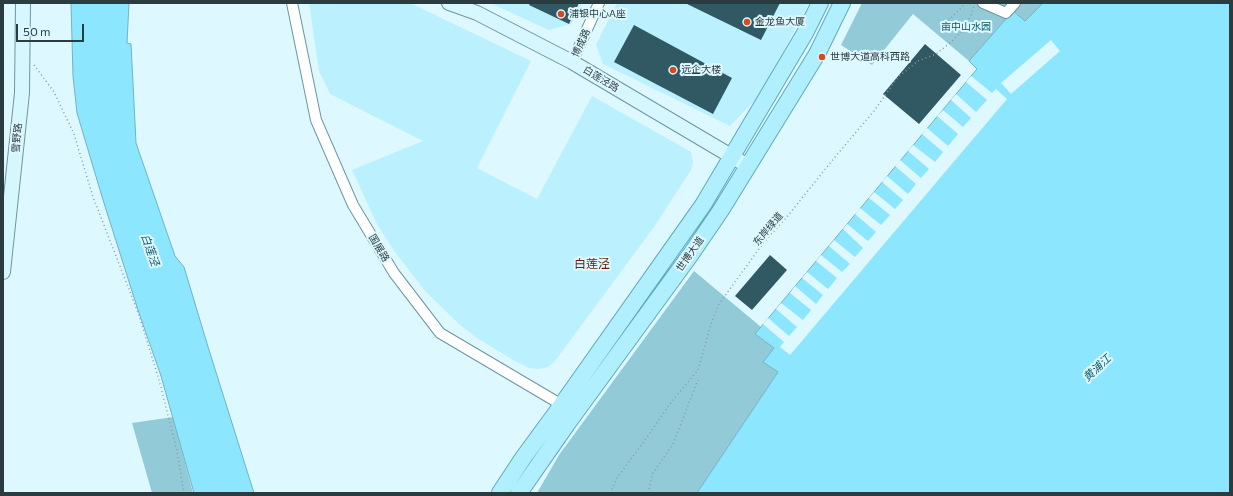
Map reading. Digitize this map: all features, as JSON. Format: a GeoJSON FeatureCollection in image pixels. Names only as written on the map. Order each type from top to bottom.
{"type":"FeatureCollection","features":[{"type":"Feature","properties":{"kind":"main road","name":"世博大道"},"geometry":{"type":"LineString","coordinates":[[519,493],[568,410],[703,205],[805,33],[820,3]]}},
{"type":"Feature","properties":{"kind":"main road","name":"世博大道"},"geometry":{"type":"LineString","coordinates":[[500,493],[523,458],[568,410],[691,254],[721,210],[817,54],[842,3]]}},
{"type":"Feature","properties":{"kind":"street","name":"雪野路"},"geometry":{"type":"LineString","coordinates":[[3,272],[22,93],[24,3]]}},
{"type":"Feature","properties":{"kind":"street","name":"国展路"},"geometry":{"type":"LineString","coordinates":[[292,3],[316,120],[353,205],[394,274],[440,333],[568,410]]}},
{"type":"Feature","properties":{"kind":"street","name":"白莲泾路"},"geometry":{"type":"LineString","coordinates":[[449,3],[477,13],[572,62],[748,166]]}},
{"type":"Feature","properties":{"kind":"street","name":"博成路"},"geometry":{"type":"LineString","coordinates":[[572,62],[599,3]]}},
{"type":"Feature","properties":{"kind":"street"},"geometry":{"type":"LineString","coordinates":[[983,3],[1006,13],[1015,3]]}},
{"type":"Feature","properties":{"kind":"path"},"geometry":{"type":"LineString","coordinates":[[940,29],[966,3]]}},
{"type":"Feature","properties":{"kind":"path","name":"东岸绿道"},"geometry":{"type":"LineString","coordinates":[[610,493],[617,478],[669,405],[698,370],[711,324],[719,304],[764,242],[786,218],[874,110],[898,77],[918,61],[936,54],[963,30],[971,15],[975,3]]}},
{"type":"Feature","properties":{"kind":"path"},"geometry":{"type":"LineString","coordinates":[[23,50],[54,92],[74,134],[93,197],[139,315],[159,380],[173,437],[184,493]]}},
{"type":"Feature","properties":{"kind":"path"},"geometry":{"type":"LineString","coordinates":[[648,493],[653,473],[673,444],[698,380]]}},
{"type":"Feature","properties":{"kind":"shaded area"},"geometry":{"type":"Polygon","coordinates":[[[309,3],[410,3],[531,61],[477,168],[537,199],[592,96],[691,152],[693,162],[691,170],[654,227],[555,361],[548,367],[539,369],[529,368],[477,338],[460,325],[425,291],[395,252],[378,226],[352,170],[423,141],[330,94],[319,71],[309,3]]]}},
{"type":"Feature","properties":{"kind":"shaded area"},"geometry":{"type":"Polygon","coordinates":[[[490,3],[582,3],[571,24],[549,30],[490,3]]]}},
{"type":"Feature","properties":{"kind":"shaded area"},"geometry":{"type":"Polygon","coordinates":[[[617,3],[809,3],[760,95],[730,126],[603,64],[596,45],[617,3]]]}},
{"type":"Feature","properties":{"kind":"green space","name":"亩中山水园"},"geometry":{"type":"Polygon","coordinates":[[[862,3],[1043,3],[1025,21],[1013,11],[969,61],[913,14],[872,65],[841,45],[862,3]]]}},
{"type":"Feature","properties":{"kind":"green space"},"geometry":{"type":"Polygon","coordinates":[[[694,271],[761,327],[755,334],[774,348],[778,372],[697,493],[537,493],[559,455],[694,271]]]}},
{"type":"Feature","properties":{"kind":"green space"},"geometry":{"type":"Polygon","coordinates":[[[173,417],[193,493],[152,493],[132,423],[173,417]]]}},
{"type":"Feature","properties":{"kind":"water"},"geometry":{"type":"Polygon","coordinates":[[[71,3],[129,3],[127,43],[131,44],[136,143],[175,256],[184,267],[254,493],[194,493],[161,376],[138,310],[77,113],[73,76],[71,3]]]}},
{"type":"Feature","properties":{"kind":"water","name":"黄浦江"},"geometry":{"type":"Polygon","coordinates":[[[1043,3],[1230,3],[1230,493],[697,493],[778,372],[763,362],[774,348],[755,334],[977,69],[969,61],[1013,11],[1025,21],[1043,3]]]}},
{"type":"Feature","properties":{"kind":"pier"},"geometry":{"type":"Polygon","coordinates":[[[1051,40],[1060,51],[1011,94],[1001,83],[1051,40]]]}},
{"type":"Feature","properties":{"kind":"pier"},"geometry":{"type":"Polygon","coordinates":[[[971,76],[992,93],[996,89],[1007,99],[790,355],[780,347],[784,342],[763,324],[768,318],[789,336],[797,327],[776,309],[781,303],[803,320],[811,310],[790,293],[795,286],[816,304],[823,295],[802,278],[807,272],[828,289],[837,278],[816,261],[821,255],[842,272],[850,264],[829,246],[834,240],[855,257],[863,248],[843,229],[847,224],[868,241],[876,232],[855,214],[860,208],[881,225],[890,215],[869,198],[874,192],[895,209],[903,200],[882,182],[887,176],[908,194],[916,184],[895,166],[900,160],[921,178],[929,169],[908,151],[913,145],[935,162],[943,152],[922,134],[927,128],[948,146],[958,134],[937,116],[943,110],[963,127],[971,118],[951,100],[956,94],[976,112],[987,100],[966,82],[971,76]]]}},
{"type":"Feature","properties":{"kind":"building","name":"浦银中心A座"},"geometry":{"type":"Polygon","coordinates":[[[530,3],[579,3],[569,24],[529,5],[530,3]]]}},
{"type":"Feature","properties":{"kind":"building","name":"金龙鱼大厦"},"geometry":{"type":"Polygon","coordinates":[[[685,3],[780,3],[761,40],[685,3]]]}},
{"type":"Feature","properties":{"kind":"building","name":"远企大楼"},"geometry":{"type":"Polygon","coordinates":[[[634,25],[732,78],[713,114],[614,62],[634,25]]]}},
{"type":"Feature","properties":{"kind":"building"},"geometry":{"type":"Polygon","coordinates":[[[925,44],[961,75],[919,124],[883,94],[925,44]]]}},
{"type":"Feature","properties":{"kind":"building"},"geometry":{"type":"Polygon","coordinates":[[[770,255],[787,270],[752,310],[735,296],[770,255]]]}},
{"type":"Feature","properties":{"kind":"place","name":"浦银中心A座"},"geometry":{"type":"Point","coordinates":[561,14]}},
{"type":"Feature","properties":{"kind":"place","name":"金龙鱼大厦"},"geometry":{"type":"Point","coordinates":[747,22]}},
{"type":"Feature","properties":{"kind":"place","name":"世博大道高科西路"},"geometry":{"type":"Point","coordinates":[822,57]}},
{"type":"Feature","properties":{"kind":"place","name":"远企大楼"},"geometry":{"type":"Point","coordinates":[673,70]}},
{"type":"Feature","properties":{"kind":"district","name":"白莲泾"},"geometry":{"type":"Point","coordinates":[592,264]}}]}
